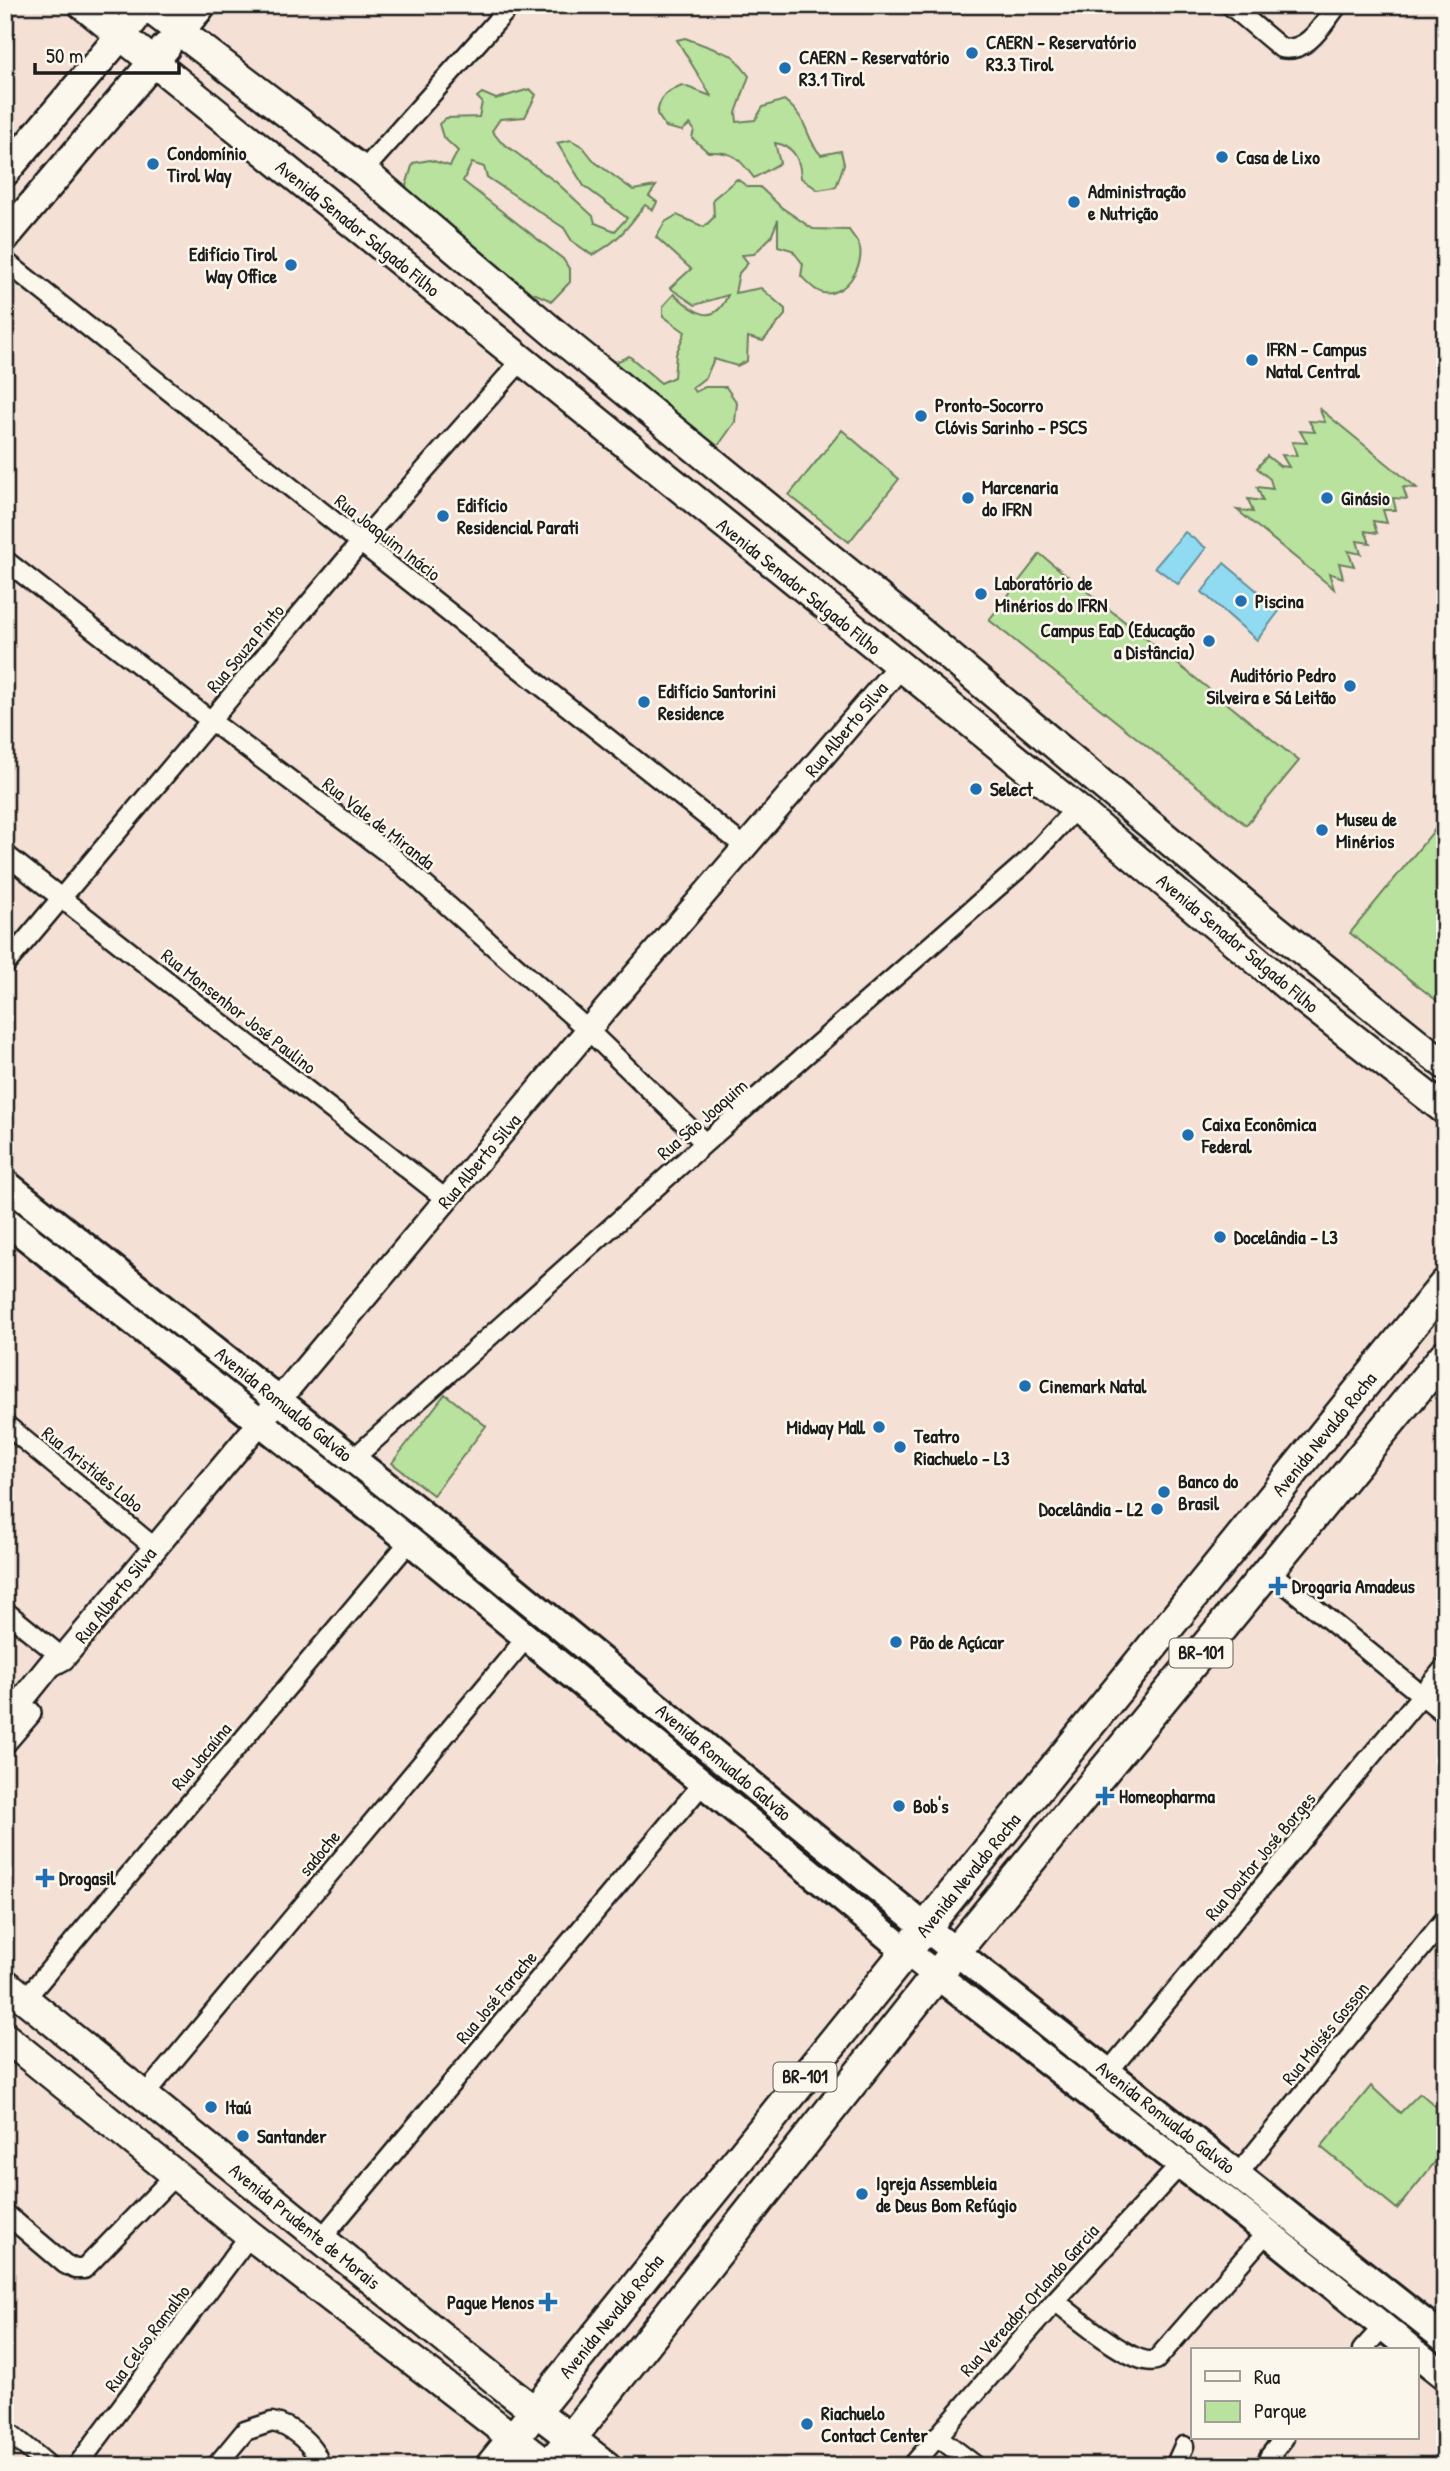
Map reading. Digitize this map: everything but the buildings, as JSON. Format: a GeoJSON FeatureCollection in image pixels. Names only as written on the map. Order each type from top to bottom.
{"type":"FeatureCollection","features":[{"type":"Feature","properties":{"kind":"highway","name":"Avenida Nevaldo Rocha"},"geometry":{"type":"LineString","coordinates":[[491,2466],[1445,1284]]}},
{"type":"Feature","properties":{"kind":"highway","name":"Avenida Nevaldo Rocha"},"geometry":{"type":"LineString","coordinates":[[549,2466],[956,1951],[1445,1355]]}},
{"type":"Feature","properties":{"kind":"main road","name":"Avenida Senador Salgado Filho"},"geometry":{"type":"LineString","coordinates":[[83,5],[1445,1110]]}},
{"type":"Feature","properties":{"kind":"main road","name":"Avenida Senador Salgado Filho"},"geometry":{"type":"LineString","coordinates":[[146,5],[363,171],[1252,911],[1445,1065]]}},
{"type":"Feature","properties":{"kind":"main road"},"geometry":{"type":"LineString","coordinates":[[5,172],[146,5]]}},
{"type":"Feature","properties":{"kind":"main road"},"geometry":{"type":"LineString","coordinates":[[5,237],[203,5]]}},
{"type":"Feature","properties":{"kind":"main road"},"geometry":{"type":"LineString","coordinates":[[1231,938],[1248,939],[1255,930],[1252,911]]}},
{"type":"Feature","properties":{"kind":"main road","name":"Avenida Romualdo Galvão"},"geometry":{"type":"LineString","coordinates":[[5,1183],[279,1399],[926,1928],[1445,2339]]}},
{"type":"Feature","properties":{"kind":"main road","name":"Avenida Romualdo Galvão"},"geometry":{"type":"LineString","coordinates":[[5,1220],[410,1541],[907,1952],[1181,2164],[1409,2348]]}},
{"type":"Feature","properties":{"kind":"main road","name":"Avenida Prudente de Morais"},"geometry":{"type":"LineString","coordinates":[[15,1991],[534,2412],[607,2466]]}},
{"type":"Feature","properties":{"kind":"main road","name":"Avenida Prudente de Morais"},"geometry":{"type":"LineString","coordinates":[[5,2037],[250,2235],[549,2466]]}},
{"type":"Feature","properties":{"kind":"main road"},"geometry":{"type":"LineString","coordinates":[[1418,2355],[1445,2376]]}},
{"type":"Feature","properties":{"kind":"street"},"geometry":{"type":"LineString","coordinates":[[363,171],[511,5]]}},
{"type":"Feature","properties":{"kind":"street"},"geometry":{"type":"LineString","coordinates":[[1230,5],[1281,48],[1299,49],[1338,5]]}},
{"type":"Feature","properties":{"kind":"street","name":"Rua Joaquim Inácio"},"geometry":{"type":"LineString","coordinates":[[5,261],[745,847]]}},
{"type":"Feature","properties":{"kind":"street","name":"Rua Souza Pinto"},"geometry":{"type":"LineString","coordinates":[[5,965],[360,542],[521,361]]}},
{"type":"Feature","properties":{"kind":"street","name":"Rua Vale de Miranda"},"geometry":{"type":"LineString","coordinates":[[5,561],[211,722],[393,857],[588,1030],[705,1143]]}},
{"type":"Feature","properties":{"kind":"street","name":"Rua Alberto Silva"},"geometry":{"type":"LineString","coordinates":[[5,1721],[50,1665],[63,1658],[588,1030],[899,667]]}},
{"type":"Feature","properties":{"kind":"street","name":"Rua São Joaquim"},"geometry":{"type":"LineString","coordinates":[[353,1460],[705,1143],[1025,863],[1076,808]]}},
{"type":"Feature","properties":{"kind":"street","name":"Rua Monsenhor José Paulino"},"geometry":{"type":"LineString","coordinates":[[5,854],[447,1200]]}},
{"type":"Feature","properties":{"kind":"street","name":"Rua Aristides Lobo"},"geometry":{"type":"LineString","coordinates":[[5,1424],[154,1546]]}},
{"type":"Feature","properties":{"kind":"street","name":"Rua Jacaúna"},"geometry":{"type":"LineString","coordinates":[[15,1991],[410,1541]]}},
{"type":"Feature","properties":{"kind":"street"},"geometry":{"type":"LineString","coordinates":[[1269,1570],[1445,1714]]}},
{"type":"Feature","properties":{"kind":"street"},"geometry":{"type":"LineString","coordinates":[[5,1611],[63,1658]]}},
{"type":"Feature","properties":{"kind":"street","name":"sadoche"},"geometry":{"type":"LineString","coordinates":[[143,2097],[527,1637]]}},
{"type":"Feature","properties":{"kind":"street","name":"Rua Alberto Silva"},"geometry":{"type":"LineString","coordinates":[[5,1741],[61,1674],[63,1658]]}},
{"type":"Feature","properties":{"kind":"street","name":"Rua Doutor José Borges"},"geometry":{"type":"LineString","coordinates":[[1108,2072],[1445,1667]]}},
{"type":"Feature","properties":{"kind":"street","name":"Rua José Farache"},"geometry":{"type":"LineString","coordinates":[[321,2239],[704,1782]]}},
{"type":"Feature","properties":{"kind":"street","name":"Rua Moisés Gosson"},"geometry":{"type":"LineString","coordinates":[[1238,2174],[1445,1919]]}},
{"type":"Feature","properties":{"kind":"street","name":"Rua Vereador Orlando Garcia"},"geometry":{"type":"LineString","coordinates":[[912,2466],[1055,2301],[1181,2164]]}},
{"type":"Feature","properties":{"kind":"street"},"geometry":{"type":"LineString","coordinates":[[5,2213],[65,2264],[75,2269],[84,2269],[176,2174]]}},
{"type":"Feature","properties":{"kind":"street"},"geometry":{"type":"LineString","coordinates":[[1055,2301],[1132,2357],[1149,2363],[1156,2360],[1267,2232]]}},
{"type":"Feature","properties":{"kind":"street","name":"Rua Celso Ramalho"},"geometry":{"type":"LineString","coordinates":[[77,2466],[250,2235]]}},
{"type":"Feature","properties":{"kind":"street"},"geometry":{"type":"LineString","coordinates":[[1364,2348],[1382,2327]]}},
{"type":"Feature","properties":{"kind":"street"},"geometry":{"type":"LineString","coordinates":[[216,2466],[245,2431],[272,2422],[296,2434],[313,2449],[319,2466]]}},
{"type":"Feature","properties":{"kind":"street"},"geometry":{"type":"LineString","coordinates":[[5,2429],[49,2466]]}},
{"type":"Feature","properties":{"kind":"street"},"geometry":{"type":"LineString","coordinates":[[937,2436],[976,2466]]}},
{"type":"Feature","properties":{"kind":"street"},"geometry":{"type":"LineString","coordinates":[[1269,2456],[1282,2440]]}},
{"type":"Feature","properties":{"kind":"street"},"geometry":{"type":"LineString","coordinates":[[1175,2466],[1184,2446]]}},
{"type":"Feature","properties":{"kind":"green space"},"geometry":{"type":"Polygon","coordinates":[[[685,38],[733,56],[749,76],[736,113],[737,122],[755,120],[763,107],[784,100],[799,115],[821,155],[841,151],[844,164],[836,187],[818,190],[801,178],[795,154],[782,145],[775,143],[780,163],[754,178],[735,157],[708,152],[692,138],[694,130],[690,124],[682,131],[666,127],[657,114],[662,99],[668,93],[682,85],[711,96],[677,40],[685,38]]]}},
{"type":"Feature","properties":{"kind":"green space"},"geometry":{"type":"Polygon","coordinates":[[[530,89],[536,95],[525,117],[500,119],[492,131],[500,141],[556,182],[593,216],[595,223],[615,231],[627,218],[584,186],[557,143],[571,140],[583,147],[595,162],[633,190],[656,186],[649,196],[657,202],[653,210],[645,205],[615,240],[592,255],[572,241],[564,228],[487,177],[484,167],[472,163],[463,181],[563,259],[570,270],[570,282],[552,301],[519,287],[460,241],[461,232],[417,208],[406,186],[413,163],[430,160],[450,166],[458,151],[443,137],[439,124],[446,118],[479,117],[482,102],[477,97],[482,93],[496,99],[530,89]]]}},
{"type":"Feature","properties":{"kind":"green space"},"geometry":{"type":"Polygon","coordinates":[[[737,179],[748,187],[760,187],[781,207],[813,229],[849,230],[859,246],[860,256],[856,272],[845,286],[831,293],[823,293],[801,276],[803,264],[792,250],[778,246],[778,220],[771,237],[754,254],[742,255],[748,263],[739,273],[735,293],[761,288],[785,309],[785,315],[763,341],[748,337],[747,361],[737,366],[714,359],[706,377],[692,388],[695,392],[705,387],[726,387],[737,403],[735,422],[718,446],[705,446],[609,360],[616,362],[629,356],[661,383],[674,377],[676,354],[685,332],[663,316],[663,306],[674,294],[696,311],[710,314],[716,312],[728,295],[695,305],[670,288],[691,269],[656,237],[665,222],[677,215],[704,227],[714,217],[713,199],[737,179]]]}},
{"type":"Feature","properties":{"kind":"green space","name":"Ginásio"},"geometry":{"type":"Polygon","coordinates":[[[1319,408],[1417,488],[1403,487],[1407,499],[1393,498],[1396,510],[1383,510],[1387,523],[1373,521],[1377,533],[1365,531],[1370,543],[1357,541],[1361,554],[1348,551],[1354,566],[1339,563],[1343,578],[1329,573],[1334,589],[1237,510],[1253,512],[1248,499],[1263,501],[1257,487],[1273,489],[1270,479],[1257,468],[1267,456],[1280,466],[1289,467],[1282,455],[1297,456],[1292,442],[1307,443],[1300,431],[1315,432],[1309,421],[1325,422],[1319,408]]]}},
{"type":"Feature","properties":{"kind":"green space"},"geometry":{"type":"Polygon","coordinates":[[[842,430],[899,479],[849,542],[789,495],[842,430]]]}},
{"type":"Feature","properties":{"kind":"green space"},"geometry":{"type":"Polygon","coordinates":[[[1040,554],[1299,761],[1246,825],[989,620],[1040,554]]]}},
{"type":"Feature","properties":{"kind":"green space"},"geometry":{"type":"Polygon","coordinates":[[[1445,817],[1445,1007],[1350,933],[1445,817]]]}},
{"type":"Feature","properties":{"kind":"green space"},"geometry":{"type":"Polygon","coordinates":[[[445,1394],[486,1426],[433,1495],[392,1463],[445,1394]]]}},
{"type":"Feature","properties":{"kind":"green space"},"geometry":{"type":"Polygon","coordinates":[[[1371,2086],[1400,2113],[1420,2093],[1445,2114],[1445,2150],[1397,2209],[1321,2147],[1371,2086]]]}},
{"type":"Feature","properties":{"kind":"water"},"geometry":{"type":"Polygon","coordinates":[[[1185,532],[1206,548],[1178,584],[1155,567],[1185,532]]]}},
{"type":"Feature","properties":{"kind":"water","name":"Piscina"},"geometry":{"type":"Polygon","coordinates":[[[1224,563],[1280,610],[1257,640],[1202,592],[1224,563]]]}},
{"type":"Feature","properties":{"kind":"place","name":"CAERN - Reservatório R3.3 Tirol"},"geometry":{"type":"Point","coordinates":[972,53]}},
{"type":"Feature","properties":{"kind":"place","name":"CAERN - Reservatório R3.1 Tirol"},"geometry":{"type":"Point","coordinates":[785,68]}},
{"type":"Feature","properties":{"kind":"place","name":"Casa de Lixo"},"geometry":{"type":"Point","coordinates":[1222,157]}},
{"type":"Feature","properties":{"kind":"place","name":"Condomínio Tirol Way"},"geometry":{"type":"Point","coordinates":[153,164]}},
{"type":"Feature","properties":{"kind":"place","name":"Administração e Nutrição"},"geometry":{"type":"Point","coordinates":[1074,202]}},
{"type":"Feature","properties":{"kind":"place","name":"Edifício Tirol Way Office"},"geometry":{"type":"Point","coordinates":[291,265]}},
{"type":"Feature","properties":{"kind":"place","name":"IFRN - Campus Natal Central"},"geometry":{"type":"Point","coordinates":[1252,360]}},
{"type":"Feature","properties":{"kind":"place","name":"Pronto-Socorro Clóvis Sarinho - PSCS"},"geometry":{"type":"Point","coordinates":[921,416]}},
{"type":"Feature","properties":{"kind":"place","name":"Marcenaria do IFRN"},"geometry":{"type":"Point","coordinates":[968,498]}},
{"type":"Feature","properties":{"kind":"place","name":"Ginásio"},"geometry":{"type":"Point","coordinates":[1327,498]}},
{"type":"Feature","properties":{"kind":"place","name":"Edifício Residencial Parati"},"geometry":{"type":"Point","coordinates":[443,516]}},
{"type":"Feature","properties":{"kind":"place","name":"Laboratório de Minérios do IFRN"},"geometry":{"type":"Point","coordinates":[981,594]}},
{"type":"Feature","properties":{"kind":"place","name":"Piscina"},"geometry":{"type":"Point","coordinates":[1241,601]}},
{"type":"Feature","properties":{"kind":"place","name":"Campus EaD (Educação a Distância)"},"geometry":{"type":"Point","coordinates":[1209,641]}},
{"type":"Feature","properties":{"kind":"place","name":"Auditório Pedro Silveira e Sá Leitão"},"geometry":{"type":"Point","coordinates":[1350,686]}},
{"type":"Feature","properties":{"kind":"place","name":"Edifício Santorini Residence"},"geometry":{"type":"Point","coordinates":[644,702]}},
{"type":"Feature","properties":{"kind":"place","name":"Select"},"geometry":{"type":"Point","coordinates":[976,789]}},
{"type":"Feature","properties":{"kind":"place","name":"Museu de Minérios"},"geometry":{"type":"Point","coordinates":[1322,830]}},
{"type":"Feature","properties":{"kind":"place","name":"Caixa Econômica Federal"},"geometry":{"type":"Point","coordinates":[1188,1135]}},
{"type":"Feature","properties":{"kind":"place","name":"Docelândia - L3"},"geometry":{"type":"Point","coordinates":[1220,1237]}},
{"type":"Feature","properties":{"kind":"place","name":"Cinemark Natal"},"geometry":{"type":"Point","coordinates":[1025,1386]}},
{"type":"Feature","properties":{"kind":"place","name":"Midway Mall"},"geometry":{"type":"Point","coordinates":[879,1427]}},
{"type":"Feature","properties":{"kind":"place","name":"Teatro Riachuelo - L3"},"geometry":{"type":"Point","coordinates":[900,1447]}},
{"type":"Feature","properties":{"kind":"place","name":"Banco do Brasil"},"geometry":{"type":"Point","coordinates":[1164,1492]}},
{"type":"Feature","properties":{"kind":"place","name":"Docelândia - L2"},"geometry":{"type":"Point","coordinates":[1157,1509]}},
{"type":"Feature","properties":{"kind":"place","name":"Drogaria Amadeus"},"geometry":{"type":"Point","coordinates":[1278,1586]}},
{"type":"Feature","properties":{"kind":"place","name":"Pão de Açúcar"},"geometry":{"type":"Point","coordinates":[896,1642]}},
{"type":"Feature","properties":{"kind":"place","name":"Homeopharma"},"geometry":{"type":"Point","coordinates":[1105,1796]}},
{"type":"Feature","properties":{"kind":"place","name":"Bob's"},"geometry":{"type":"Point","coordinates":[899,1806]}},
{"type":"Feature","properties":{"kind":"place","name":"Drogasil"},"geometry":{"type":"Point","coordinates":[45,1878]}},
{"type":"Feature","properties":{"kind":"place","name":"Itaú"},"geometry":{"type":"Point","coordinates":[211,2107]}},
{"type":"Feature","properties":{"kind":"place","name":"Santander"},"geometry":{"type":"Point","coordinates":[243,2136]}},
{"type":"Feature","properties":{"kind":"place","name":"Igreja Assembleia de Deus Bom Refúgio"},"geometry":{"type":"Point","coordinates":[862,2194]}},
{"type":"Feature","properties":{"kind":"place","name":"Pague Menos"},"geometry":{"type":"Point","coordinates":[548,2302]}},
{"type":"Feature","properties":{"kind":"place","name":"Riachuelo Contact Center"},"geometry":{"type":"Point","coordinates":[807,2424]}}]}
